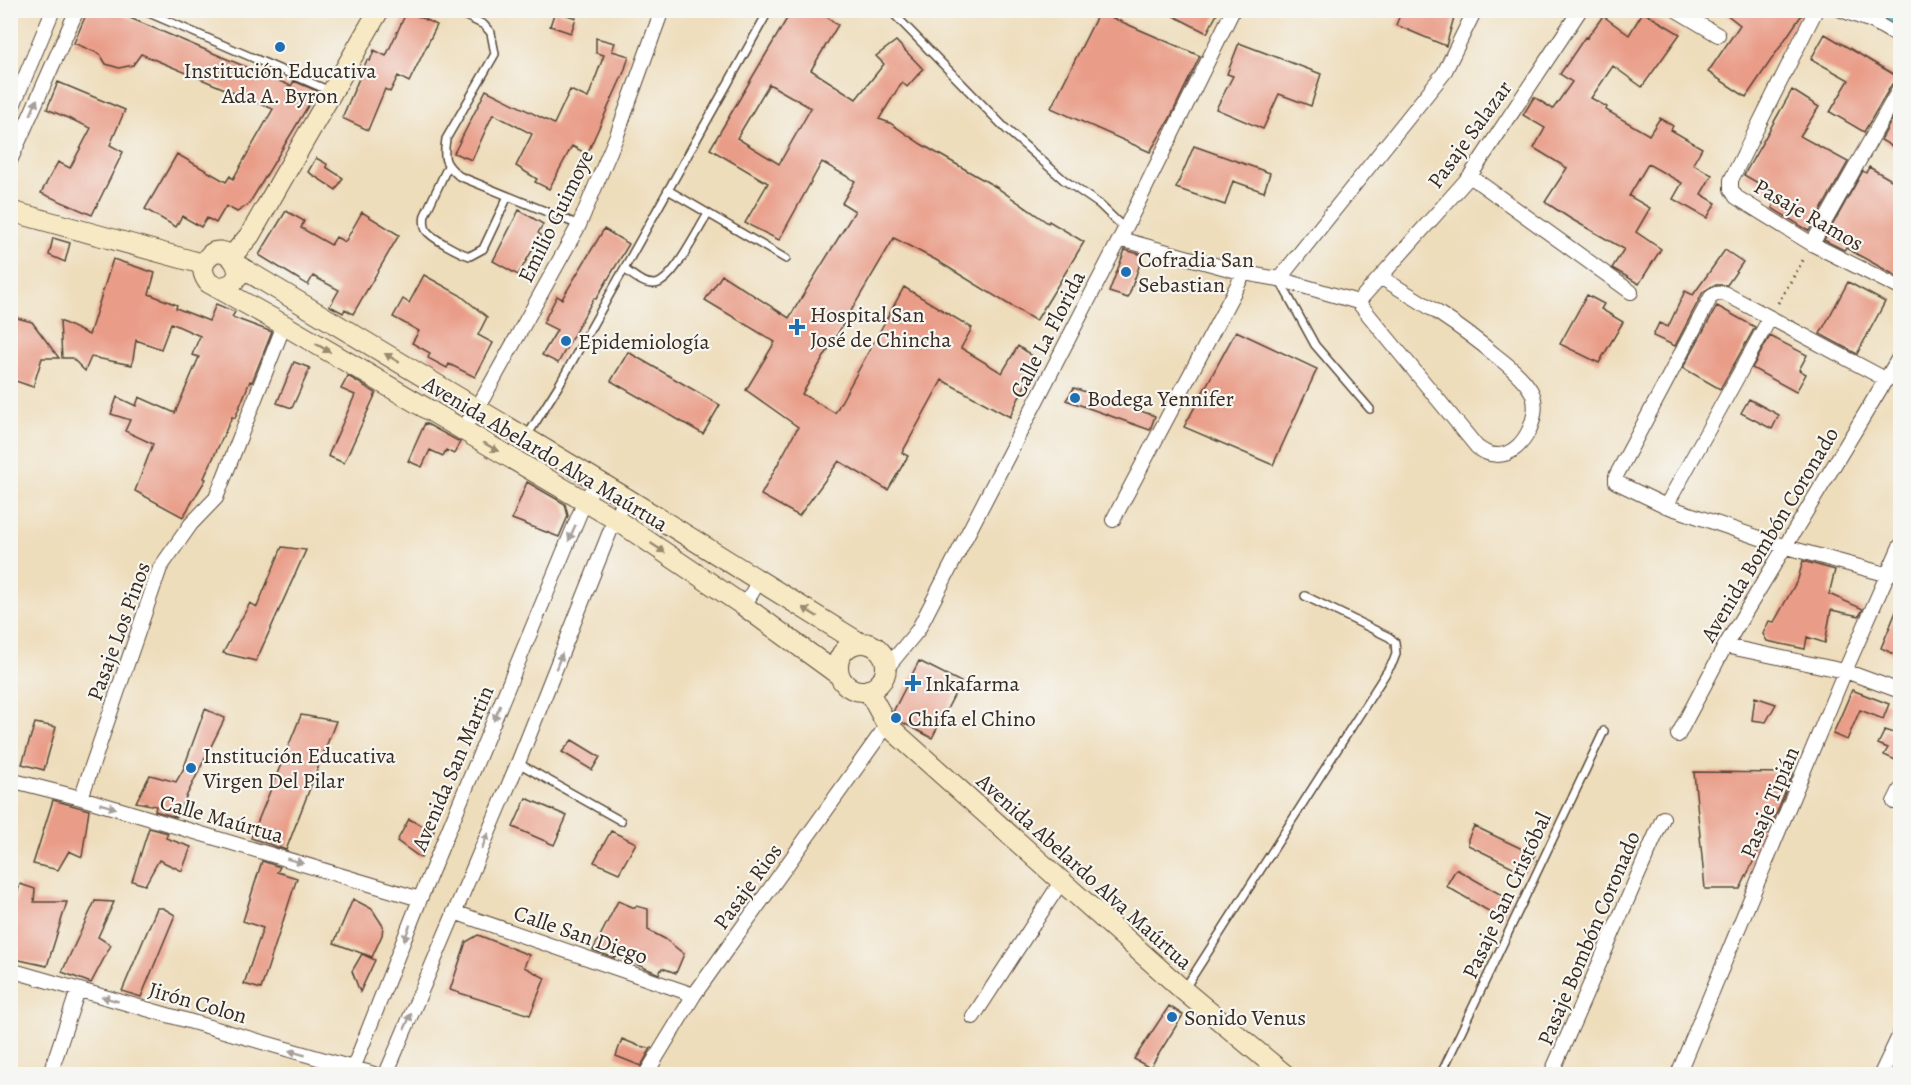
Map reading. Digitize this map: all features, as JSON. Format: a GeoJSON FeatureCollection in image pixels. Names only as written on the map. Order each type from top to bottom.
{"type":"FeatureCollection","features":[{"type":"Feature","properties":{"kind":"street"},"geometry":{"type":"LineString","coordinates":[[10,113],[52,10]]}},
{"type":"Feature","properties":{"kind":"street"},"geometry":{"type":"LineString","coordinates":[[10,161],[77,10]]}},
{"type":"Feature","properties":{"kind":"street"},"geometry":{"type":"LineString","coordinates":[[234,260],[221,252],[210,255],[203,264],[209,283],[219,286],[230,284],[237,276],[234,260],[379,10]]}},
{"type":"Feature","properties":{"kind":"street","name":"Emilio Guimoye"},"geometry":{"type":"LineString","coordinates":[[462,430],[477,409],[579,225],[616,135],[662,10]]}},
{"type":"Feature","properties":{"kind":"street","name":"Calle La Florida"},"geometry":{"type":"LineString","coordinates":[[886,669],[918,630],[1123,234],[1233,10]]}},
{"type":"Feature","properties":{"kind":"street"},"geometry":{"type":"LineString","coordinates":[[1279,279],[1444,73],[1475,10]]}},
{"type":"Feature","properties":{"kind":"street","name":"Pasaje Salazar"},"geometry":{"type":"LineString","coordinates":[[1358,302],[1470,176],[1580,10]]}},
{"type":"Feature","properties":{"kind":"street"},"geometry":{"type":"LineString","coordinates":[[1676,10],[1718,35]]}},
{"type":"Feature","properties":{"kind":"street","name":"Pasaje Ramos"},"geometry":{"type":"LineString","coordinates":[[1816,10],[1731,180],[1731,189],[1736,196],[1812,244],[1900,288]]}},
{"type":"Feature","properties":{"kind":"street"},"geometry":{"type":"LineString","coordinates":[[1841,10],[1874,22],[1900,37]]}},
{"type":"Feature","properties":{"kind":"street"},"geometry":{"type":"LineString","coordinates":[[1812,244],[1900,88]]}},
{"type":"Feature","properties":{"kind":"street"},"geometry":{"type":"LineString","coordinates":[[1470,176],[1631,292]]}},
{"type":"Feature","properties":{"kind":"street"},"geometry":{"type":"LineString","coordinates":[[10,211],[203,264]]}},
{"type":"Feature","properties":{"kind":"street"},"geometry":{"type":"LineString","coordinates":[[1123,234],[1244,273],[1279,279],[1358,302],[1477,447],[1487,454],[1501,455],[1523,440],[1533,421],[1535,401],[1531,390],[1510,367],[1472,336],[1380,277]]}},
{"type":"Feature","properties":{"kind":"street","name":"Avenida Abelardo Alva Maúrtua"},"geometry":{"type":"LineString","coordinates":[[234,260],[860,643]]}},
{"type":"Feature","properties":{"kind":"street"},"geometry":{"type":"LineString","coordinates":[[1113,520],[1244,273]]}},
{"type":"Feature","properties":{"kind":"street","name":"Avenida Abelardo Alva Maúrtua"},"geometry":{"type":"LineString","coordinates":[[219,286],[584,503],[615,519],[744,606],[839,675]]}},
{"type":"Feature","properties":{"kind":"street"},"geometry":{"type":"LineString","coordinates":[[1887,380],[1724,293],[1716,294],[1712,297],[1616,476],[1616,482],[1622,487],[1666,506],[1786,547],[1889,575]]}},
{"type":"Feature","properties":{"kind":"street"},"geometry":{"type":"LineString","coordinates":[[1666,506],[1770,318]]}},
{"type":"Feature","properties":{"kind":"street","name":"Pasaje Los Pinos"},"geometry":{"type":"LineString","coordinates":[[81,798],[160,568],[191,524],[216,498],[284,325]]}},
{"type":"Feature","properties":{"kind":"street","name":"Avenida Bombón Coronado"},"geometry":{"type":"LineString","coordinates":[[1678,735],[1725,646],[1900,356]]}},
{"type":"Feature","properties":{"kind":"street","name":"Avenida San Martin"},"geometry":{"type":"LineString","coordinates":[[352,1072],[420,898],[584,503],[597,481]]}},
{"type":"Feature","properties":{"kind":"street"},"geometry":{"type":"LineString","coordinates":[[386,1074],[518,763],[615,519],[626,498]]}},
{"type":"Feature","properties":{"kind":"street","name":"Pasaje Tipián"},"geometry":{"type":"LineString","coordinates":[[1677,1074],[1845,671],[1900,546]]}},
{"type":"Feature","properties":{"kind":"street"},"geometry":{"type":"LineString","coordinates":[[744,606],[759,581]]}},
{"type":"Feature","properties":{"kind":"street"},"geometry":{"type":"LineString","coordinates":[[867,643],[884,655],[886,669],[880,683],[868,690],[854,690],[839,675],[838,661],[841,654],[852,645],[867,643]]}},
{"type":"Feature","properties":{"kind":"street"},"geometry":{"type":"LineString","coordinates":[[1725,646],[1845,671],[1900,691]]}},
{"type":"Feature","properties":{"kind":"street","name":"Avenida Abelardo Alva Maúrtua"},"geometry":{"type":"LineString","coordinates":[[868,690],[887,725],[1183,990],[1284,1074]]}},
{"type":"Feature","properties":{"kind":"street","name":"Pasaje Rios"},"geometry":{"type":"LineString","coordinates":[[646,1074],[694,995],[887,725]]}},
{"type":"Feature","properties":{"kind":"street","name":"Calle Maúrtua"},"geometry":{"type":"LineString","coordinates":[[10,780],[81,798],[420,898]]}},
{"type":"Feature","properties":{"kind":"street"},"geometry":{"type":"LineString","coordinates":[[1894,802],[1900,790]]}},
{"type":"Feature","properties":{"kind":"street","name":"Pasaje Bombón Coronado"},"geometry":{"type":"LineString","coordinates":[[1551,1074],[1663,818]]}},
{"type":"Feature","properties":{"kind":"street"},"geometry":{"type":"LineString","coordinates":[[974,1017],[1061,882]]}},
{"type":"Feature","properties":{"kind":"street","name":"Calle San Diego"},"geometry":{"type":"LineString","coordinates":[[454,912],[694,995]]}},
{"type":"Feature","properties":{"kind":"street","name":"Jirón Colon"},"geometry":{"type":"LineString","coordinates":[[10,970],[352,1072],[374,1074]]}},
{"type":"Feature","properties":{"kind":"street"},"geometry":{"type":"LineString","coordinates":[[50,1074],[78,990]]}},
{"type":"Feature","properties":{"kind":"street"},"geometry":{"type":"LineString","coordinates":[[1881,1074],[1900,1034]]}},
{"type":"Feature","properties":{"kind":"lane"},"geometry":{"type":"LineString","coordinates":[[142,10],[332,92]]}},
{"type":"Feature","properties":{"kind":"lane"},"geometry":{"type":"LineString","coordinates":[[454,10],[484,26],[491,33],[495,54],[446,140],[444,154],[448,166],[459,176],[579,225]]}},
{"type":"Feature","properties":{"kind":"lane"},"geometry":{"type":"LineString","coordinates":[[525,438],[559,385],[769,10]]}},
{"type":"Feature","properties":{"kind":"lane"},"geometry":{"type":"LineString","coordinates":[[890,10],[1006,129],[1065,180],[1099,204],[1123,234]]}},
{"type":"Feature","properties":{"kind":"lane"},"geometry":{"type":"LineString","coordinates":[[448,166],[425,215],[424,222],[428,233],[463,254],[470,256],[483,249],[508,196]]}},
{"type":"Feature","properties":{"kind":"lane"},"geometry":{"type":"LineString","coordinates":[[668,190],[786,259]]}},
{"type":"Feature","properties":{"kind":"lane"},"geometry":{"type":"LineString","coordinates":[[624,269],[642,282],[654,284],[663,282],[672,273],[708,214]]}},
{"type":"Feature","properties":{"kind":"lane"},"geometry":{"type":"LineString","coordinates":[[1279,279],[1315,345],[1370,409]]}},
{"type":"Feature","properties":{"kind":"lane"},"geometry":{"type":"LineString","coordinates":[[1183,990],[1396,654],[1395,642],[1389,637],[1305,596]]}},
{"type":"Feature","properties":{"kind":"lane","name":"Pasaje San Cristóbal"},"geometry":{"type":"LineString","coordinates":[[1441,1074],[1604,731]]}},
{"type":"Feature","properties":{"kind":"lane"},"geometry":{"type":"LineString","coordinates":[[518,763],[621,821]]}},
{"type":"Feature","properties":{"kind":"path"},"geometry":{"type":"LineString","coordinates":[[1770,318],[1812,244]]}},
{"type":"Feature","properties":{"kind":"building"},"geometry":{"type":"Polygon","coordinates":[[[88,10],[111,10],[291,86],[294,81],[317,91],[249,204],[237,212],[226,206],[216,223],[207,218],[201,227],[182,216],[176,227],[145,209],[177,154],[226,182],[230,176],[233,179],[273,109],[141,54],[133,65],[119,68],[106,64],[100,54],[74,43],[88,10]]]}},
{"type":"Feature","properties":{"kind":"building"},"geometry":{"type":"Polygon","coordinates":[[[792,10],[817,10],[838,25],[811,70],[856,99],[884,64],[876,56],[896,41],[923,69],[907,87],[902,82],[879,119],[890,123],[921,144],[996,187],[1048,223],[1049,221],[1084,242],[1036,321],[936,260],[894,238],[802,394],[835,413],[904,287],[972,328],[961,348],[1002,373],[1018,346],[1037,359],[1010,417],[942,380],[902,453],[908,456],[888,490],[839,461],[799,516],[761,495],[798,427],[746,390],[775,342],[705,300],[722,275],[789,318],[855,211],[842,203],[855,181],[822,162],[779,240],[745,223],[768,183],[710,149],[792,10]],[[769,84],[737,138],[779,164],[811,108],[769,84]]]}},
{"type":"Feature","properties":{"kind":"building"},"geometry":{"type":"Polygon","coordinates":[[[1162,10],[1219,10],[1207,33],[1162,10]]]}},
{"type":"Feature","properties":{"kind":"building"},"geometry":{"type":"Polygon","coordinates":[[[1402,10],[1456,10],[1446,46],[1396,25],[1402,10]]]}},
{"type":"Feature","properties":{"kind":"building"},"geometry":{"type":"Polygon","coordinates":[[[1721,10],[1805,10],[1746,97],[1708,72],[1740,25],[1721,10]]]}},
{"type":"Feature","properties":{"kind":"building"},"geometry":{"type":"Polygon","coordinates":[[[407,11],[437,25],[409,82],[398,76],[390,92],[385,89],[368,130],[342,118],[367,60],[370,61],[374,50],[386,56],[407,11]]]}},
{"type":"Feature","properties":{"kind":"building"},"geometry":{"type":"Polygon","coordinates":[[[555,11],[576,18],[571,33],[550,26],[555,11]]]}},
{"type":"Feature","properties":{"kind":"building"},"geometry":{"type":"Polygon","coordinates":[[[1099,12],[1200,56],[1169,120],[1150,152],[1051,108],[1099,12]]]}},
{"type":"Feature","properties":{"kind":"building"},"geometry":{"type":"Polygon","coordinates":[[[1643,12],[1680,34],[1642,87],[1613,66],[1591,98],[1607,107],[1606,110],[1649,135],[1660,118],[1673,126],[1671,130],[1702,148],[1693,164],[1712,175],[1701,194],[1716,203],[1707,218],[1673,199],[1682,183],[1648,164],[1629,196],[1650,208],[1636,232],[1661,249],[1639,284],[1612,268],[1624,249],[1545,202],[1567,168],[1534,148],[1545,128],[1523,115],[1534,97],[1553,109],[1572,82],[1560,74],[1585,37],[1587,38],[1603,16],[1629,35],[1643,12]]]}},
{"type":"Feature","properties":{"kind":"building"},"geometry":{"type":"Polygon","coordinates":[[[1825,34],[1900,78],[1892,84],[1864,132],[1830,112],[1849,80],[1811,59],[1825,34]]]}},
{"type":"Feature","properties":{"kind":"building"},"geometry":{"type":"Polygon","coordinates":[[[596,38],[615,43],[612,51],[629,56],[587,154],[572,146],[549,189],[535,182],[537,179],[516,166],[532,134],[493,114],[472,160],[454,153],[486,90],[554,124],[570,90],[588,98],[604,55],[596,53],[596,38]]]}},
{"type":"Feature","properties":{"kind":"building"},"geometry":{"type":"Polygon","coordinates":[[[1239,43],[1321,74],[1311,106],[1279,94],[1263,129],[1216,109],[1233,76],[1227,74],[1239,43]]]}},
{"type":"Feature","properties":{"kind":"building"},"geometry":{"type":"Polygon","coordinates":[[[58,82],[125,110],[110,145],[123,152],[92,215],[41,193],[58,162],[70,168],[91,128],[47,109],[58,82]]]}},
{"type":"Feature","properties":{"kind":"building"},"geometry":{"type":"Polygon","coordinates":[[[1792,90],[1819,107],[1800,136],[1848,162],[1809,231],[1772,208],[1779,195],[1744,175],[1792,90]]]}},
{"type":"Feature","properties":{"kind":"building"},"geometry":{"type":"Polygon","coordinates":[[[1900,105],[1900,151],[1881,140],[1900,105]]]}},
{"type":"Feature","properties":{"kind":"building"},"geometry":{"type":"Polygon","coordinates":[[[1194,146],[1270,173],[1264,192],[1233,181],[1225,205],[1176,188],[1194,146]]]}},
{"type":"Feature","properties":{"kind":"building"},"geometry":{"type":"Polygon","coordinates":[[[316,158],[343,178],[336,190],[308,172],[316,158]]]}},
{"type":"Feature","properties":{"kind":"building"},"geometry":{"type":"Polygon","coordinates":[[[1869,167],[1900,185],[1900,278],[1846,248],[1844,250],[1824,240],[1863,171],[1866,173],[1869,167]]]}},
{"type":"Feature","properties":{"kind":"building"},"geometry":{"type":"Polygon","coordinates":[[[519,210],[543,224],[538,233],[541,235],[518,275],[493,261],[519,210]]]}},
{"type":"Feature","properties":{"kind":"building"},"geometry":{"type":"Polygon","coordinates":[[[286,211],[304,221],[301,228],[331,245],[336,237],[345,242],[362,212],[399,235],[353,314],[345,309],[343,313],[330,306],[339,290],[313,276],[308,285],[259,255],[286,211]]]}},
{"type":"Feature","properties":{"kind":"building"},"geometry":{"type":"Polygon","coordinates":[[[604,229],[629,244],[596,299],[594,298],[558,363],[542,355],[557,330],[543,323],[557,296],[562,299],[604,229]]]}},
{"type":"Feature","properties":{"kind":"building"},"geometry":{"type":"Polygon","coordinates":[[[53,238],[70,243],[65,262],[49,255],[53,238]]]}},
{"type":"Feature","properties":{"kind":"building","name":"Cofradia San Sebastian"},"geometry":{"type":"Polygon","coordinates":[[[1125,250],[1143,255],[1128,298],[1109,292],[1125,250]]]}},
{"type":"Feature","properties":{"kind":"building"},"geometry":{"type":"Polygon","coordinates":[[[1725,250],[1743,262],[1727,285],[1714,285],[1703,292],[1675,346],[1653,336],[1659,323],[1668,327],[1685,291],[1693,295],[1725,250]]]}},
{"type":"Feature","properties":{"kind":"building"},"geometry":{"type":"Polygon","coordinates":[[[113,259],[155,273],[149,294],[177,305],[176,308],[209,321],[216,304],[235,312],[232,317],[272,332],[252,382],[250,381],[235,418],[232,417],[204,478],[206,479],[183,517],[135,491],[153,444],[125,431],[130,420],[111,414],[117,397],[136,406],[139,397],[175,413],[199,357],[192,355],[200,336],[171,323],[161,349],[136,340],[132,365],[91,357],[85,371],[72,358],[62,358],[60,321],[89,335],[113,259]]]}},
{"type":"Feature","properties":{"kind":"building"},"geometry":{"type":"Polygon","coordinates":[[[424,275],[460,295],[487,317],[478,335],[493,343],[475,377],[449,364],[447,368],[428,358],[430,353],[412,343],[419,331],[393,317],[403,299],[409,303],[424,275]]]}},
{"type":"Feature","properties":{"kind":"building"},"geometry":{"type":"Polygon","coordinates":[[[1848,282],[1885,302],[1857,354],[1820,334],[1848,282]]]}},
{"type":"Feature","properties":{"kind":"building"},"geometry":{"type":"Polygon","coordinates":[[[1587,295],[1604,304],[1601,309],[1623,322],[1599,363],[1560,344],[1587,295]]]}},
{"type":"Feature","properties":{"kind":"building"},"geometry":{"type":"Polygon","coordinates":[[[1717,306],[1755,327],[1720,389],[1683,368],[1717,306]]]}},
{"type":"Feature","properties":{"kind":"building"},"geometry":{"type":"Polygon","coordinates":[[[10,316],[32,322],[59,358],[42,358],[33,387],[10,379],[10,316]]]}},
{"type":"Feature","properties":{"kind":"building"},"geometry":{"type":"Polygon","coordinates":[[[1236,331],[1317,369],[1273,465],[1184,427],[1236,331]]]}},
{"type":"Feature","properties":{"kind":"building"},"geometry":{"type":"Polygon","coordinates":[[[1770,336],[1807,355],[1799,370],[1806,374],[1796,392],[1752,368],[1770,336]]]}},
{"type":"Feature","properties":{"kind":"building"},"geometry":{"type":"Polygon","coordinates":[[[628,352],[720,405],[703,434],[611,381],[628,352]]]}},
{"type":"Feature","properties":{"kind":"building"},"geometry":{"type":"Polygon","coordinates":[[[294,362],[310,368],[292,408],[277,403],[294,362]]]}},
{"type":"Feature","properties":{"kind":"building"},"geometry":{"type":"Polygon","coordinates":[[[348,376],[376,393],[344,463],[328,456],[355,395],[341,389],[348,376]]]}},
{"type":"Feature","properties":{"kind":"building"},"geometry":{"type":"Polygon","coordinates":[[[1074,388],[1155,416],[1150,430],[1066,400],[1074,388]]]}},
{"type":"Feature","properties":{"kind":"building"},"geometry":{"type":"Polygon","coordinates":[[[1749,399],[1779,415],[1772,429],[1741,413],[1749,399]]]}},
{"type":"Feature","properties":{"kind":"building"},"geometry":{"type":"Polygon","coordinates":[[[425,423],[460,442],[454,454],[446,450],[443,456],[430,450],[422,467],[408,461],[425,423]]]}},
{"type":"Feature","properties":{"kind":"building"},"geometry":{"type":"Polygon","coordinates":[[[527,482],[565,504],[568,516],[559,537],[512,519],[527,482]]]}},
{"type":"Feature","properties":{"kind":"building"},"geometry":{"type":"Polygon","coordinates":[[[282,547],[306,550],[256,661],[223,653],[250,603],[257,607],[282,547]]]}},
{"type":"Feature","properties":{"kind":"building"},"geometry":{"type":"Polygon","coordinates":[[[1803,561],[1835,570],[1829,594],[1863,609],[1859,616],[1831,610],[1825,643],[1807,637],[1805,649],[1767,641],[1763,634],[1769,621],[1774,622],[1798,579],[1803,561]]]}},
{"type":"Feature","properties":{"kind":"building"},"geometry":{"type":"Polygon","coordinates":[[[1900,602],[1900,657],[1881,648],[1900,602]]]}},
{"type":"Feature","properties":{"kind":"building"},"geometry":{"type":"Polygon","coordinates":[[[919,661],[961,682],[932,738],[903,723],[893,712],[919,661]]]}},
{"type":"Feature","properties":{"kind":"building"},"geometry":{"type":"Polygon","coordinates":[[[1852,690],[1889,704],[1883,719],[1860,710],[1847,740],[1833,734],[1852,690]]]}},
{"type":"Feature","properties":{"kind":"building"},"geometry":{"type":"Polygon","coordinates":[[[1755,697],[1776,704],[1766,722],[1752,720],[1755,697]]]}},
{"type":"Feature","properties":{"kind":"building"},"geometry":{"type":"Polygon","coordinates":[[[205,709],[225,718],[176,817],[155,811],[156,806],[136,802],[150,775],[176,782],[183,770],[205,709]]]}},
{"type":"Feature","properties":{"kind":"building"},"geometry":{"type":"Polygon","coordinates":[[[301,715],[336,721],[286,850],[251,838],[301,715]]]}},
{"type":"Feature","properties":{"kind":"building"},"geometry":{"type":"Polygon","coordinates":[[[1900,718],[1900,762],[1884,755],[1888,748],[1878,744],[1885,730],[1894,733],[1900,718]]]}},
{"type":"Feature","properties":{"kind":"building"},"geometry":{"type":"Polygon","coordinates":[[[35,723],[56,727],[44,770],[22,764],[35,723]]]}},
{"type":"Feature","properties":{"kind":"building"},"geometry":{"type":"Polygon","coordinates":[[[572,740],[600,757],[592,770],[562,752],[572,740]]]}},
{"type":"Feature","properties":{"kind":"building"},"geometry":{"type":"Polygon","coordinates":[[[1694,772],[1793,773],[1740,889],[1705,889],[1694,772]]]}},
{"type":"Feature","properties":{"kind":"building"},"geometry":{"type":"Polygon","coordinates":[[[526,798],[567,816],[554,845],[513,827],[526,798]]]}},
{"type":"Feature","properties":{"kind":"building"},"geometry":{"type":"Polygon","coordinates":[[[53,800],[89,810],[82,857],[69,851],[58,870],[33,864],[53,800]]]}},
{"type":"Feature","properties":{"kind":"building"},"geometry":{"type":"Polygon","coordinates":[[[409,819],[434,831],[421,858],[397,841],[409,819]]]}},
{"type":"Feature","properties":{"kind":"building"},"geometry":{"type":"Polygon","coordinates":[[[1474,826],[1535,855],[1525,873],[1468,845],[1468,839],[1474,826]]]}},
{"type":"Feature","properties":{"kind":"building"},"geometry":{"type":"Polygon","coordinates":[[[149,828],[168,833],[166,838],[191,847],[182,871],[159,860],[145,885],[132,881],[149,828]]]}},
{"type":"Feature","properties":{"kind":"building"},"geometry":{"type":"Polygon","coordinates":[[[611,831],[636,843],[619,873],[594,862],[611,831]]]}},
{"type":"Feature","properties":{"kind":"building"},"geometry":{"type":"Polygon","coordinates":[[[262,861],[280,867],[277,872],[297,878],[261,989],[244,984],[263,928],[243,921],[262,861]]]}},
{"type":"Feature","properties":{"kind":"building"},"geometry":{"type":"Polygon","coordinates":[[[1456,869],[1512,901],[1502,919],[1446,886],[1456,869]]]}},
{"type":"Feature","properties":{"kind":"building"},"geometry":{"type":"Polygon","coordinates":[[[20,884],[35,889],[34,902],[67,902],[47,966],[10,958],[10,917],[20,884]]]}},
{"type":"Feature","properties":{"kind":"building"},"geometry":{"type":"Polygon","coordinates":[[[353,899],[372,909],[383,926],[382,935],[372,957],[334,943],[353,899]]]}},
{"type":"Feature","properties":{"kind":"building"},"geometry":{"type":"Polygon","coordinates":[[[95,901],[114,902],[98,937],[111,945],[91,983],[62,972],[95,901]]]}},
{"type":"Feature","properties":{"kind":"building"},"geometry":{"type":"Polygon","coordinates":[[[618,901],[635,908],[636,906],[648,909],[648,930],[665,939],[684,954],[676,973],[662,968],[659,974],[615,955],[614,958],[593,950],[618,901]]]}},
{"type":"Feature","properties":{"kind":"building"},"geometry":{"type":"Polygon","coordinates":[[[157,908],[163,908],[175,915],[141,997],[122,991],[157,908]]]}},
{"type":"Feature","properties":{"kind":"building"},"geometry":{"type":"Polygon","coordinates":[[[478,935],[529,955],[524,967],[545,978],[530,1015],[450,990],[466,942],[478,935]]]}},
{"type":"Feature","properties":{"kind":"building"},"geometry":{"type":"Polygon","coordinates":[[[362,954],[375,960],[360,992],[352,971],[362,954]]]}},
{"type":"Feature","properties":{"kind":"building"},"geometry":{"type":"Polygon","coordinates":[[[1169,1006],[1183,1015],[1150,1068],[1134,1059],[1169,1006]]]}},
{"type":"Feature","properties":{"kind":"building"},"geometry":{"type":"Polygon","coordinates":[[[622,1039],[651,1048],[641,1066],[616,1056],[622,1039]]]}},
{"type":"Feature","properties":{"kind":"waterway"},"geometry":{"type":"LineString","coordinates":[[1883,10],[1900,21]]}},
{"type":"Feature","properties":{"kind":"place","name":"Institución Educativa Ada A. Byron"},"geometry":{"type":"Point","coordinates":[280,47]}},
{"type":"Feature","properties":{"kind":"place","name":"Cofradia San Sebastian"},"geometry":{"type":"Point","coordinates":[1126,272]}},
{"type":"Feature","properties":{"kind":"place","name":"Hospital San José de Chincha"},"geometry":{"type":"Point","coordinates":[797,327]}},
{"type":"Feature","properties":{"kind":"place","name":"Epidemiología"},"geometry":{"type":"Point","coordinates":[566,341]}},
{"type":"Feature","properties":{"kind":"place","name":"Bodega Yennifer"},"geometry":{"type":"Point","coordinates":[1075,398]}},
{"type":"Feature","properties":{"kind":"place","name":"Inkafarma"},"geometry":{"type":"Point","coordinates":[913,683]}},
{"type":"Feature","properties":{"kind":"place","name":"Chifa el Chino"},"geometry":{"type":"Point","coordinates":[896,718]}},
{"type":"Feature","properties":{"kind":"place","name":"Institución Educativa Virgen Del Pilar"},"geometry":{"type":"Point","coordinates":[191,768]}},
{"type":"Feature","properties":{"kind":"place","name":"Sonido Venus"},"geometry":{"type":"Point","coordinates":[1172,1017]}}]}
